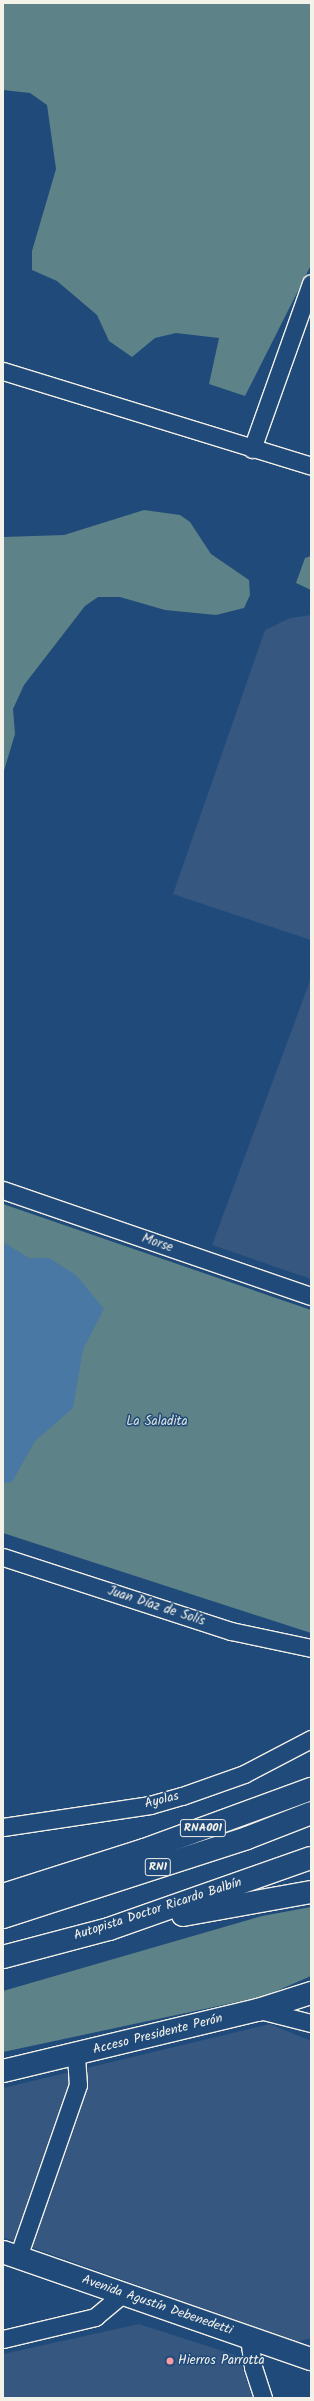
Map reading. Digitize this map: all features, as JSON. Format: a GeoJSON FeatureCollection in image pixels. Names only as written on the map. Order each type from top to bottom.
{"type":"FeatureCollection","features":[{"type":"Feature","properties":{"kind":"main road","name":"RNA001"},"geometry":{"type":"LineString","coordinates":[[3,1895],[95,1866],[311,1789]]}},
{"type":"Feature","properties":{"kind":"main road","name":"RN1"},"geometry":{"type":"LineString","coordinates":[[3,1917],[247,1838],[311,1813]]}},
{"type":"Feature","properties":{"kind":"main road","name":"Autopista Doctor Ricardo Balbín"},"geometry":{"type":"LineString","coordinates":[[3,1957],[109,1929],[311,1858]]}},
{"type":"Feature","properties":{"kind":"main road"},"geometry":{"type":"LineString","coordinates":[[3,1885],[95,1866]]}},
{"type":"Feature","properties":{"kind":"main road"},"geometry":{"type":"LineString","coordinates":[[109,1929],[311,1892]]}},
{"type":"Feature","properties":{"kind":"main road","name":"Acceso Presidente Perón"},"geometry":{"type":"LineString","coordinates":[[3,2071],[76,2056],[258,2010],[311,1993]]}},
{"type":"Feature","properties":{"kind":"main road","name":"Avenida Agustín Debenedetti"},"geometry":{"type":"LineString","coordinates":[[11,2255],[311,2359]]}},
{"type":"Feature","properties":{"kind":"street"},"geometry":{"type":"LineString","coordinates":[[252,449],[311,283]]}},
{"type":"Feature","properties":{"kind":"street"},"geometry":{"type":"LineString","coordinates":[[3,371],[311,466]]}},
{"type":"Feature","properties":{"kind":"street","name":"Morse"},"geometry":{"type":"LineString","coordinates":[[3,1190],[311,1296]]}},
{"type":"Feature","properties":{"kind":"street","name":"Juan Díaz de Solís"},"geometry":{"type":"LineString","coordinates":[[3,1557],[231,1631],[311,1648]]}},
{"type":"Feature","properties":{"kind":"street","name":"Ayolas"},"geometry":{"type":"LineString","coordinates":[[3,1827],[175,1798],[244,1774],[311,1739]]}},
{"type":"Feature","properties":{"kind":"street"},"geometry":{"type":"LineString","coordinates":[[258,2010],[311,2023]]}},
{"type":"Feature","properties":{"kind":"street"},"geometry":{"type":"LineString","coordinates":[[11,2255],[78,2085],[76,2056]]}},
{"type":"Feature","properties":{"kind":"street"},"geometry":{"type":"LineString","coordinates":[[3,2339],[95,2317],[122,2294]]}},
{"type":"Feature","properties":{"kind":"street"},"geometry":{"type":"LineString","coordinates":[[249,2338],[253,2367],[263,2398]]}},
{"type":"Feature","properties":{"kind":"shaded area"},"geometry":{"type":"Polygon","coordinates":[[[311,615],[311,940],[173,894],[265,630],[290,618],[311,615]]]}},
{"type":"Feature","properties":{"kind":"shaded area"},"geometry":{"type":"Polygon","coordinates":[[[311,978],[311,1279],[212,1245],[311,978]]]}},
{"type":"Feature","properties":{"kind":"shaded area"},"geometry":{"type":"Polygon","coordinates":[[[3,1242],[29,1258],[49,1258],[76,1275],[104,1309],[83,1349],[73,1408],[35,1441],[12,1482],[3,1483],[3,1242]]]}},
{"type":"Feature","properties":{"kind":"shaded area"},"geometry":{"type":"Polygon","coordinates":[[[270,2024],[311,2041],[311,2338],[297,2342],[3,2237],[3,2088],[270,2024]]]}},
{"type":"Feature","properties":{"kind":"shaded area"},"geometry":{"type":"Polygon","coordinates":[[[139,2324],[238,2356],[253,2398],[3,2398],[3,2354],[139,2324]]]}},
{"type":"Feature","properties":{"kind":"green space"},"geometry":{"type":"Polygon","coordinates":[[[3,3],[311,3],[311,265],[245,396],[209,384],[219,338],[176,333],[155,338],[132,357],[109,341],[97,315],[57,281],[32,270],[32,251],[56,169],[47,105],[30,93],[3,90],[3,3]]]}},
{"type":"Feature","properties":{"kind":"green space"},"geometry":{"type":"Polygon","coordinates":[[[144,510],[180,515],[190,522],[211,554],[249,580],[250,595],[244,608],[216,615],[165,610],[120,597],[98,597],[85,606],[24,685],[13,709],[15,734],[3,774],[3,537],[64,535],[144,510]]]}},
{"type":"Feature","properties":{"kind":"green space"},"geometry":{"type":"Polygon","coordinates":[[[311,556],[311,590],[296,583],[305,558],[311,556]]]}},
{"type":"Feature","properties":{"kind":"green space","name":"La Saladita"},"geometry":{"type":"Polygon","coordinates":[[[3,1204],[311,1310],[311,1633],[3,1533],[3,1204]]]}},
{"type":"Feature","properties":{"kind":"green space"},"geometry":{"type":"Polygon","coordinates":[[[311,1907],[311,1976],[265,1996],[3,2052],[3,1991],[262,1916],[311,1907]]]}},
{"type":"Feature","properties":{"kind":"place","name":"Hierros Parrotta"},"geometry":{"type":"Point","coordinates":[170,2361]}}]}
